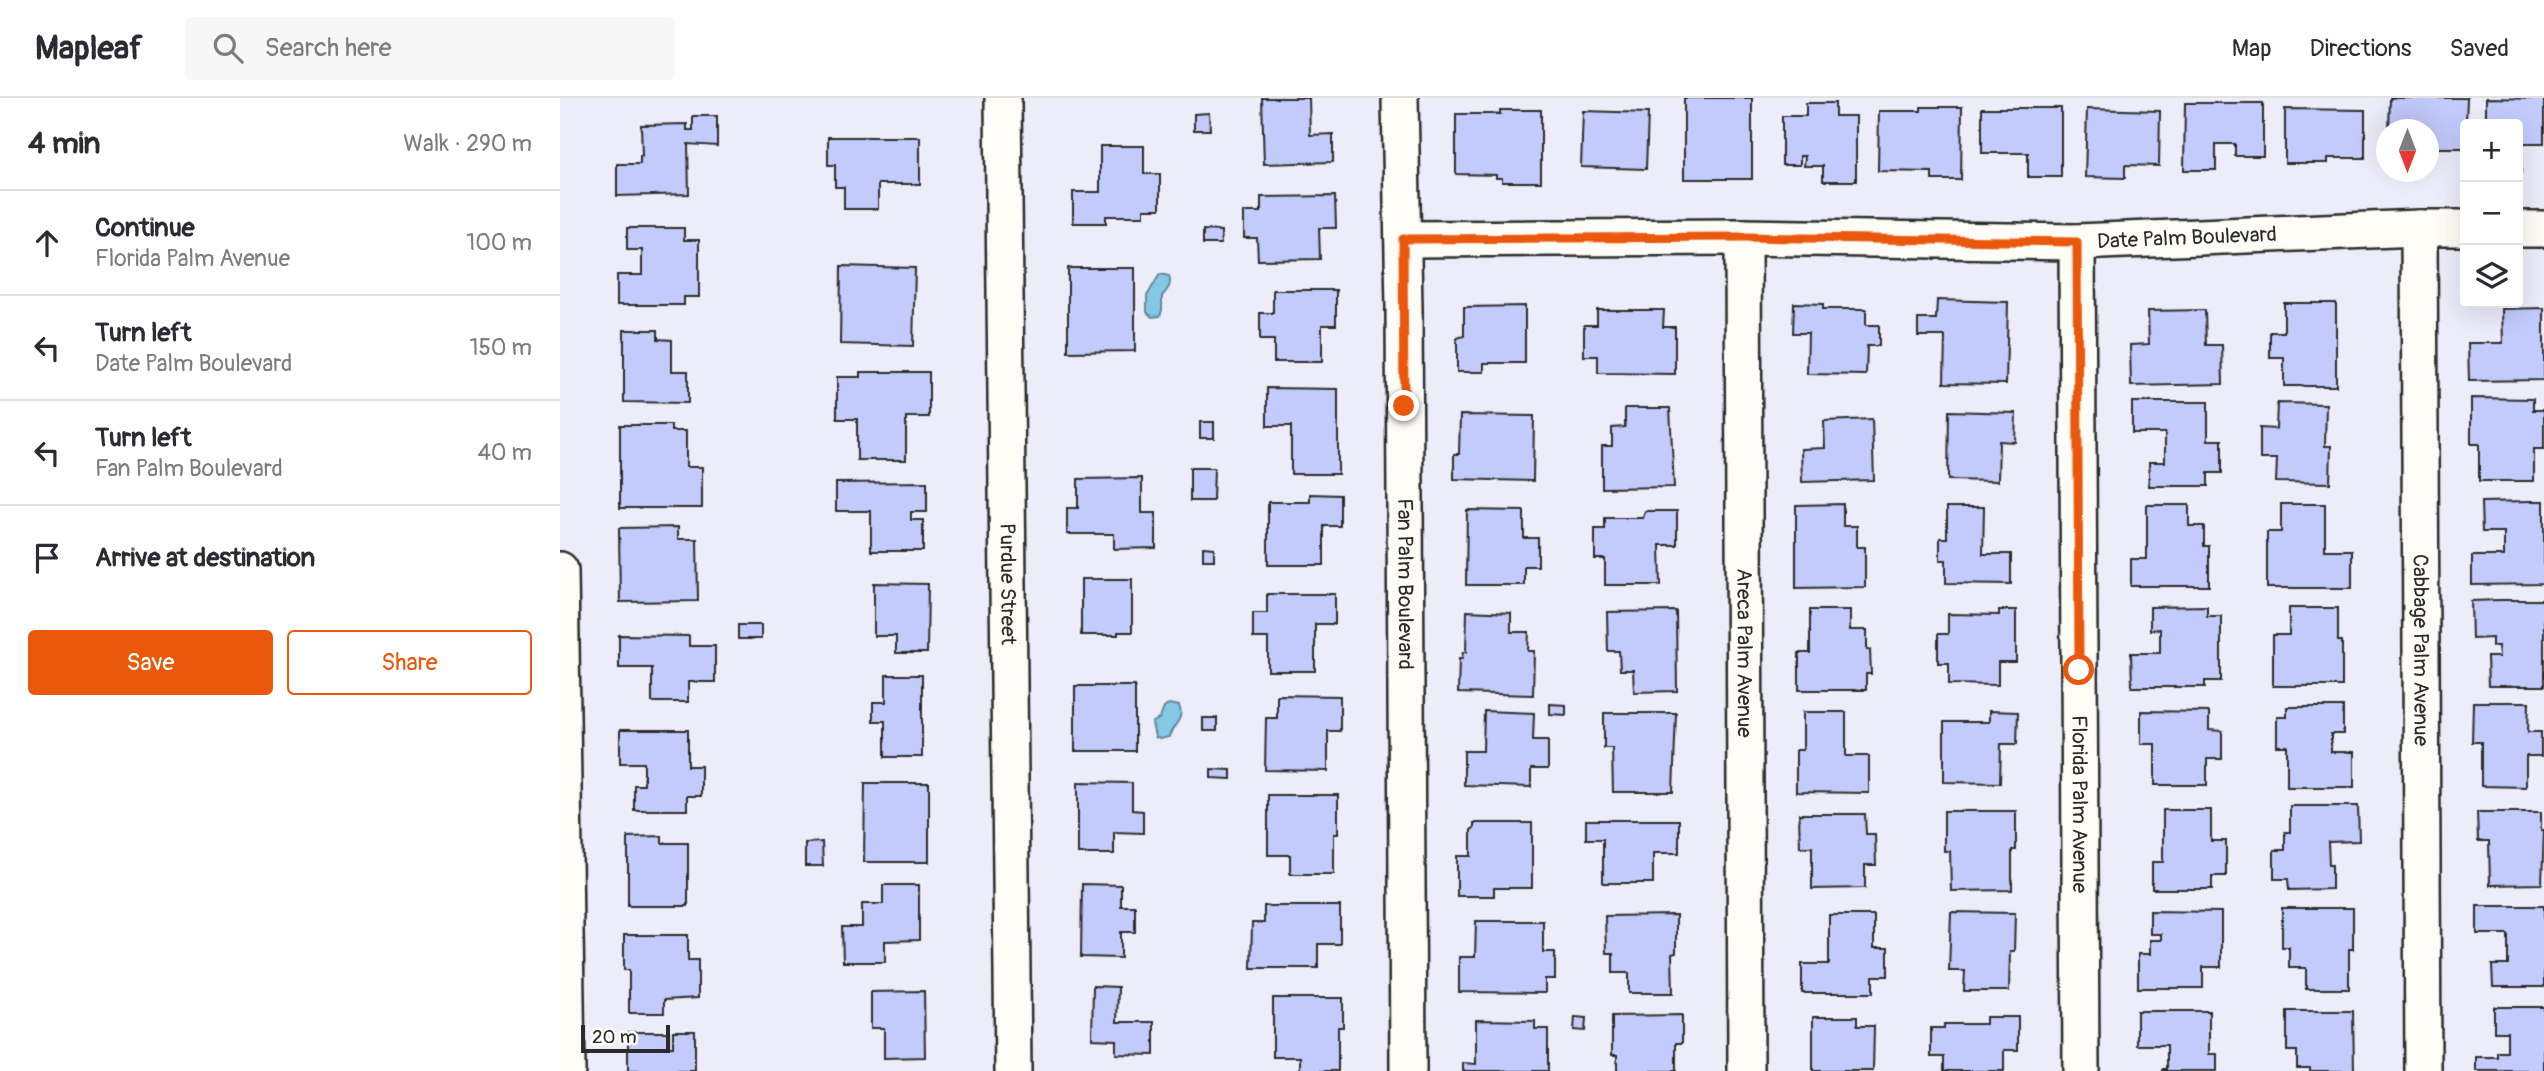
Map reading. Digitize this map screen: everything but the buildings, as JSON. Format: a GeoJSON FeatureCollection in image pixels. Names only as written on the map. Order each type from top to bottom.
{"type":"FeatureCollection","features":[{"type":"Feature","properties":{"kind":"street","name":"Purdue Street"},"geometry":{"type":"LineString","coordinates":[[1003,98],[1013,1071]]}},
{"type":"Feature","properties":{"kind":"street","name":"Fan Palm Boulevard"},"geometry":{"type":"LineString","coordinates":[[1400,98],[1408,1071]]}},
{"type":"Feature","properties":{"kind":"street","name":"Cabbage Palm Avenue"},"geometry":{"type":"LineString","coordinates":[[2419,228],[2423,1071]]}},
{"type":"Feature","properties":{"kind":"street","name":"Date Palm Boulevard"},"geometry":{"type":"LineString","coordinates":[[1403,239],[1743,237],[2077,242],[2460,228]]}},
{"type":"Feature","properties":{"kind":"street"},"geometry":{"type":"LineString","coordinates":[[2523,229],[2544,229]]}},
{"type":"Feature","properties":{"kind":"street","name":"Areca Palm Avenue"},"geometry":{"type":"LineString","coordinates":[[1743,237],[1746,1071]]}},
{"type":"Feature","properties":{"kind":"street","name":"Florida Palm Avenue"},"geometry":{"type":"LineString","coordinates":[[2077,242],[2081,1071]]}},
{"type":"Feature","properties":{"kind":"street"},"geometry":{"type":"LineString","coordinates":[[560,570],[567,1071]]}},
{"type":"Feature","properties":{"kind":"water"},"geometry":{"type":"Polygon","coordinates":[[[1160,274],[1169,276],[1170,284],[1162,296],[1160,316],[1152,317],[1147,312],[1147,296],[1160,274]]]}},
{"type":"Feature","properties":{"kind":"water"},"geometry":{"type":"Polygon","coordinates":[[[1169,704],[1179,706],[1179,719],[1169,737],[1160,739],[1155,737],[1152,723],[1160,718],[1169,704]]]}},
{"type":"Feature","properties":{"kind":"route"},"geometry":{"type":"LineString","coordinates":[[1404,406],[1403,239],[1743,237],[2077,242],[2079,670]]}}]}
